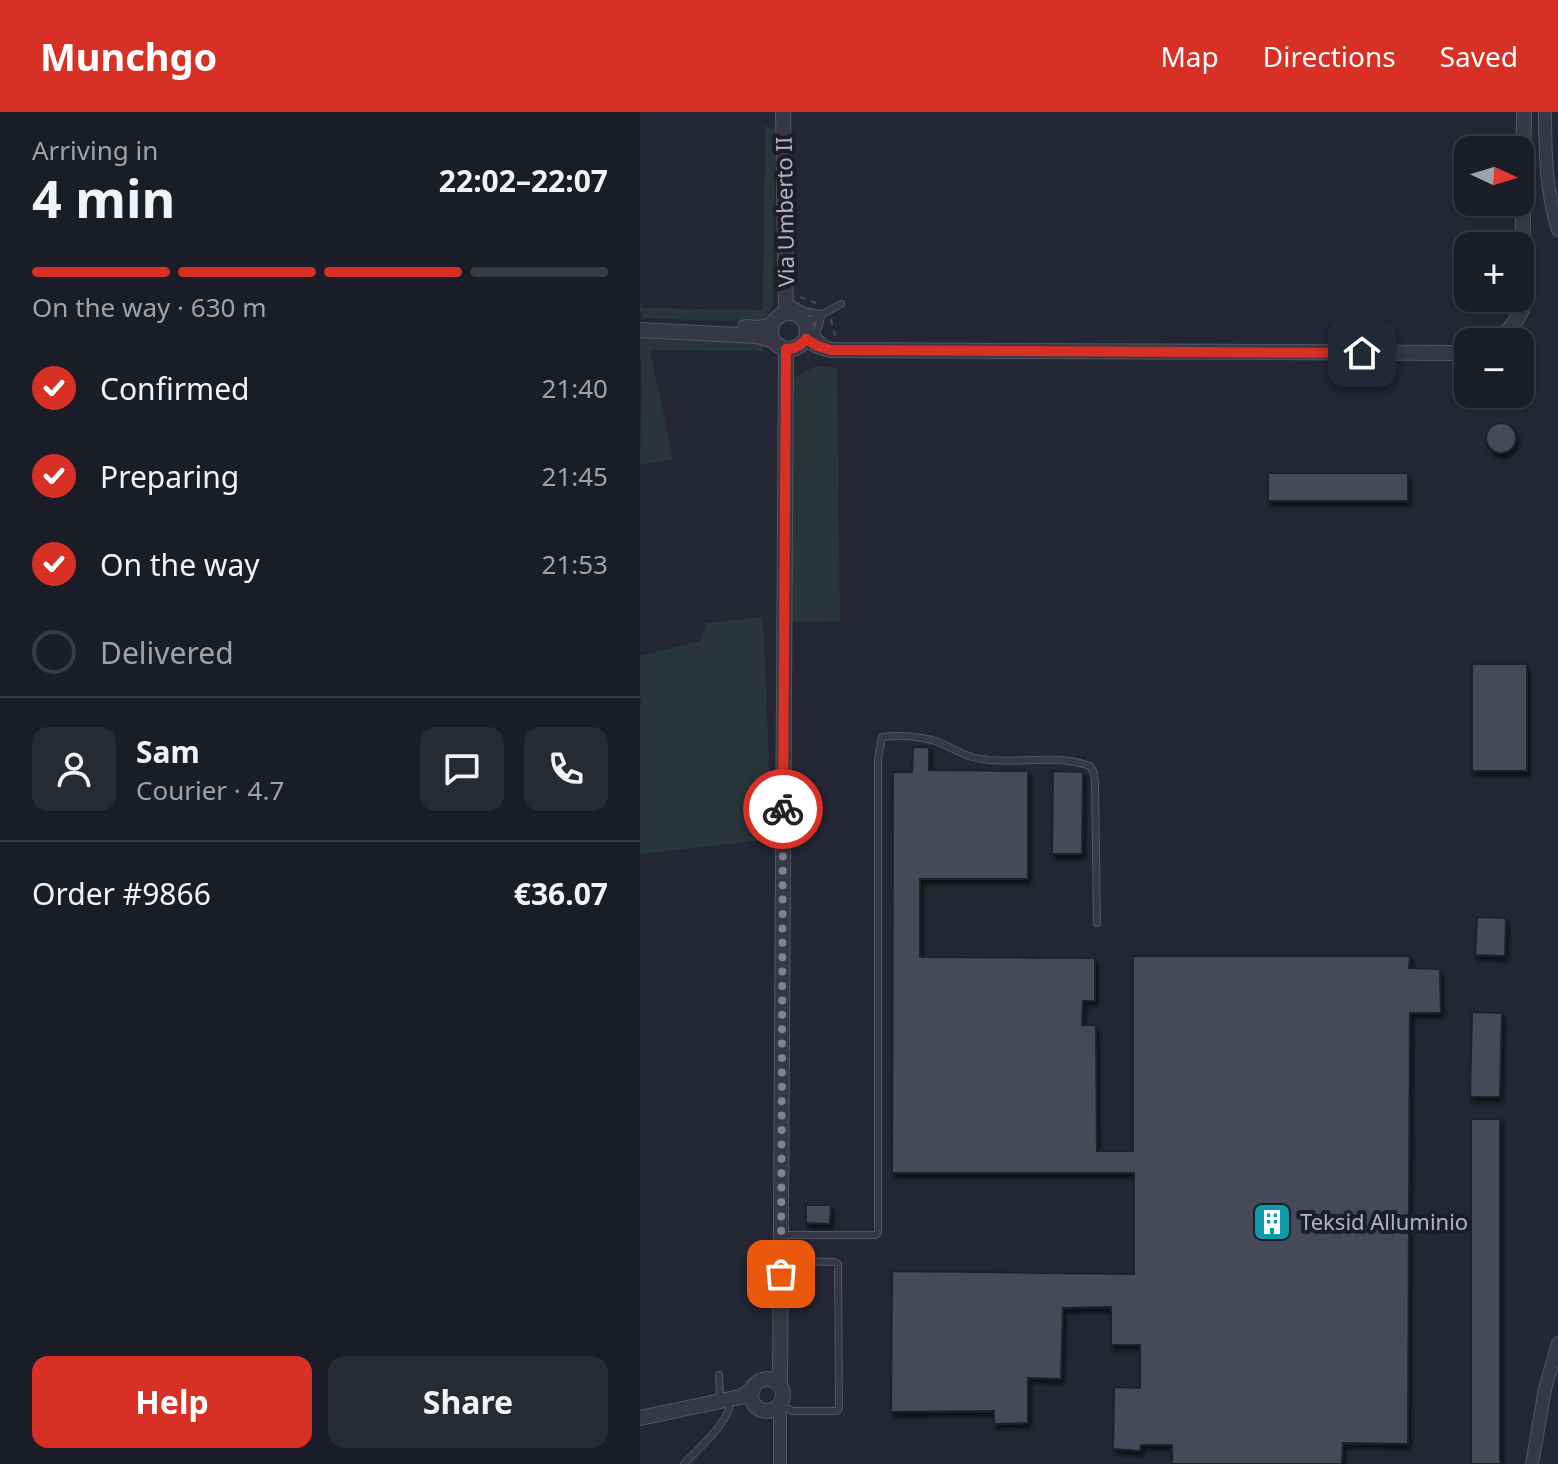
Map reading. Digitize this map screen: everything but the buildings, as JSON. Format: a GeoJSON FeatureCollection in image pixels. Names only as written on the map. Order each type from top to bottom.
{"type":"FeatureCollection","features":[{"type":"Feature","properties":{"kind":"street","name":"Via Umberto II"},"geometry":{"type":"LineString","coordinates":[[783,112],[786,300]]}},
{"type":"Feature","properties":{"kind":"street"},"geometry":{"type":"LineString","coordinates":[[1510,328],[1522,310],[1524,112]]}},
{"type":"Feature","properties":{"kind":"street"},"geometry":{"type":"LineString","coordinates":[[1545,112],[1545,157],[1558,230]]}},
{"type":"Feature","properties":{"kind":"street"},"geometry":{"type":"LineString","coordinates":[[640,330],[758,336],[780,345],[794,349],[806,339],[808,331],[806,323],[794,313],[786,300],[772,325],[771,333],[780,345],[782,1235],[780,1358],[774,1383]]}},
{"type":"Feature","properties":{"kind":"street"},"geometry":{"type":"LineString","coordinates":[[640,322],[758,328],[772,325]]}},
{"type":"Feature","properties":{"kind":"street"},"geometry":{"type":"LineString","coordinates":[[806,339],[817,346],[1454,353]]}},
{"type":"Feature","properties":{"kind":"street"},"geometry":{"type":"LineString","coordinates":[[1532,1464],[1545,1389],[1558,1343]]}},
{"type":"Feature","properties":{"kind":"street"},"geometry":{"type":"LineString","coordinates":[[640,1418],[739,1397],[759,1382],[774,1383],[783,1394],[776,1408],[781,1425],[780,1464]]}},
{"type":"Feature","properties":{"kind":"street"},"geometry":{"type":"LineString","coordinates":[[739,1397],[761,1410],[776,1408]]}},
{"type":"Feature","properties":{"kind":"lane"},"geometry":{"type":"LineString","coordinates":[[786,300],[804,311],[825,312]]}},
{"type":"Feature","properties":{"kind":"lane"},"geometry":{"type":"LineString","coordinates":[[806,323],[841,304]]}},
{"type":"Feature","properties":{"kind":"lane"},"geometry":{"type":"LineString","coordinates":[[825,312],[816,335],[833,346]]}},
{"type":"Feature","properties":{"kind":"lane"},"geometry":{"type":"LineString","coordinates":[[782,1235],[876,1235],[878,1232],[878,759],[882,737],[918,737],[973,757],[1064,759],[1090,766],[1095,783],[1097,923]]}},
{"type":"Feature","properties":{"kind":"lane"},"geometry":{"type":"LineString","coordinates":[[776,1408],[837,1411],[839,1408],[839,1267],[835,1262],[781,1261]]}},
{"type":"Feature","properties":{"kind":"lane"},"geometry":{"type":"LineString","coordinates":[[754,1295],[781,1283]]}},
{"type":"Feature","properties":{"kind":"lane"},"geometry":{"type":"LineString","coordinates":[[684,1464],[727,1417],[739,1397],[719,1375]]}},
{"type":"Feature","properties":{"kind":"path"},"geometry":{"type":"LineString","coordinates":[[786,300],[800,298],[817,303],[833,323],[833,346]]}},
{"type":"Feature","properties":{"kind":"shaded area"},"geometry":{"type":"Polygon","coordinates":[[[765,126],[775,129],[773,307],[762,320],[753,322],[643,318],[640,301],[642,308],[763,310],[765,126]]]}},
{"type":"Feature","properties":{"kind":"shaded area"},"geometry":{"type":"Polygon","coordinates":[[[640,334],[751,339],[763,344],[763,351],[650,350],[673,459],[640,465],[642,362],[640,334]]]}},
{"type":"Feature","properties":{"kind":"shaded area"},"geometry":{"type":"Polygon","coordinates":[[[816,366],[837,368],[840,621],[791,622],[791,380],[816,366]]]}},
{"type":"Feature","properties":{"kind":"shaded area"},"geometry":{"type":"Polygon","coordinates":[[[763,617],[772,839],[640,854],[640,656],[700,641],[706,623],[763,617]]]}},
{"type":"Feature","properties":{"kind":"way so far"},"geometry":{"type":"LineString","coordinates":[[781,1274],[783,809]]}},
{"type":"Feature","properties":{"kind":"place","name":"Teksid Alluminio"},"geometry":{"type":"Point","coordinates":[1272,1222]}},
{"type":"Feature","properties":{"kind":"route"},"geometry":{"type":"LineString","coordinates":[[783,809],[786,349],[794,349],[806,339],[831,350],[1362,353]]}}]}
